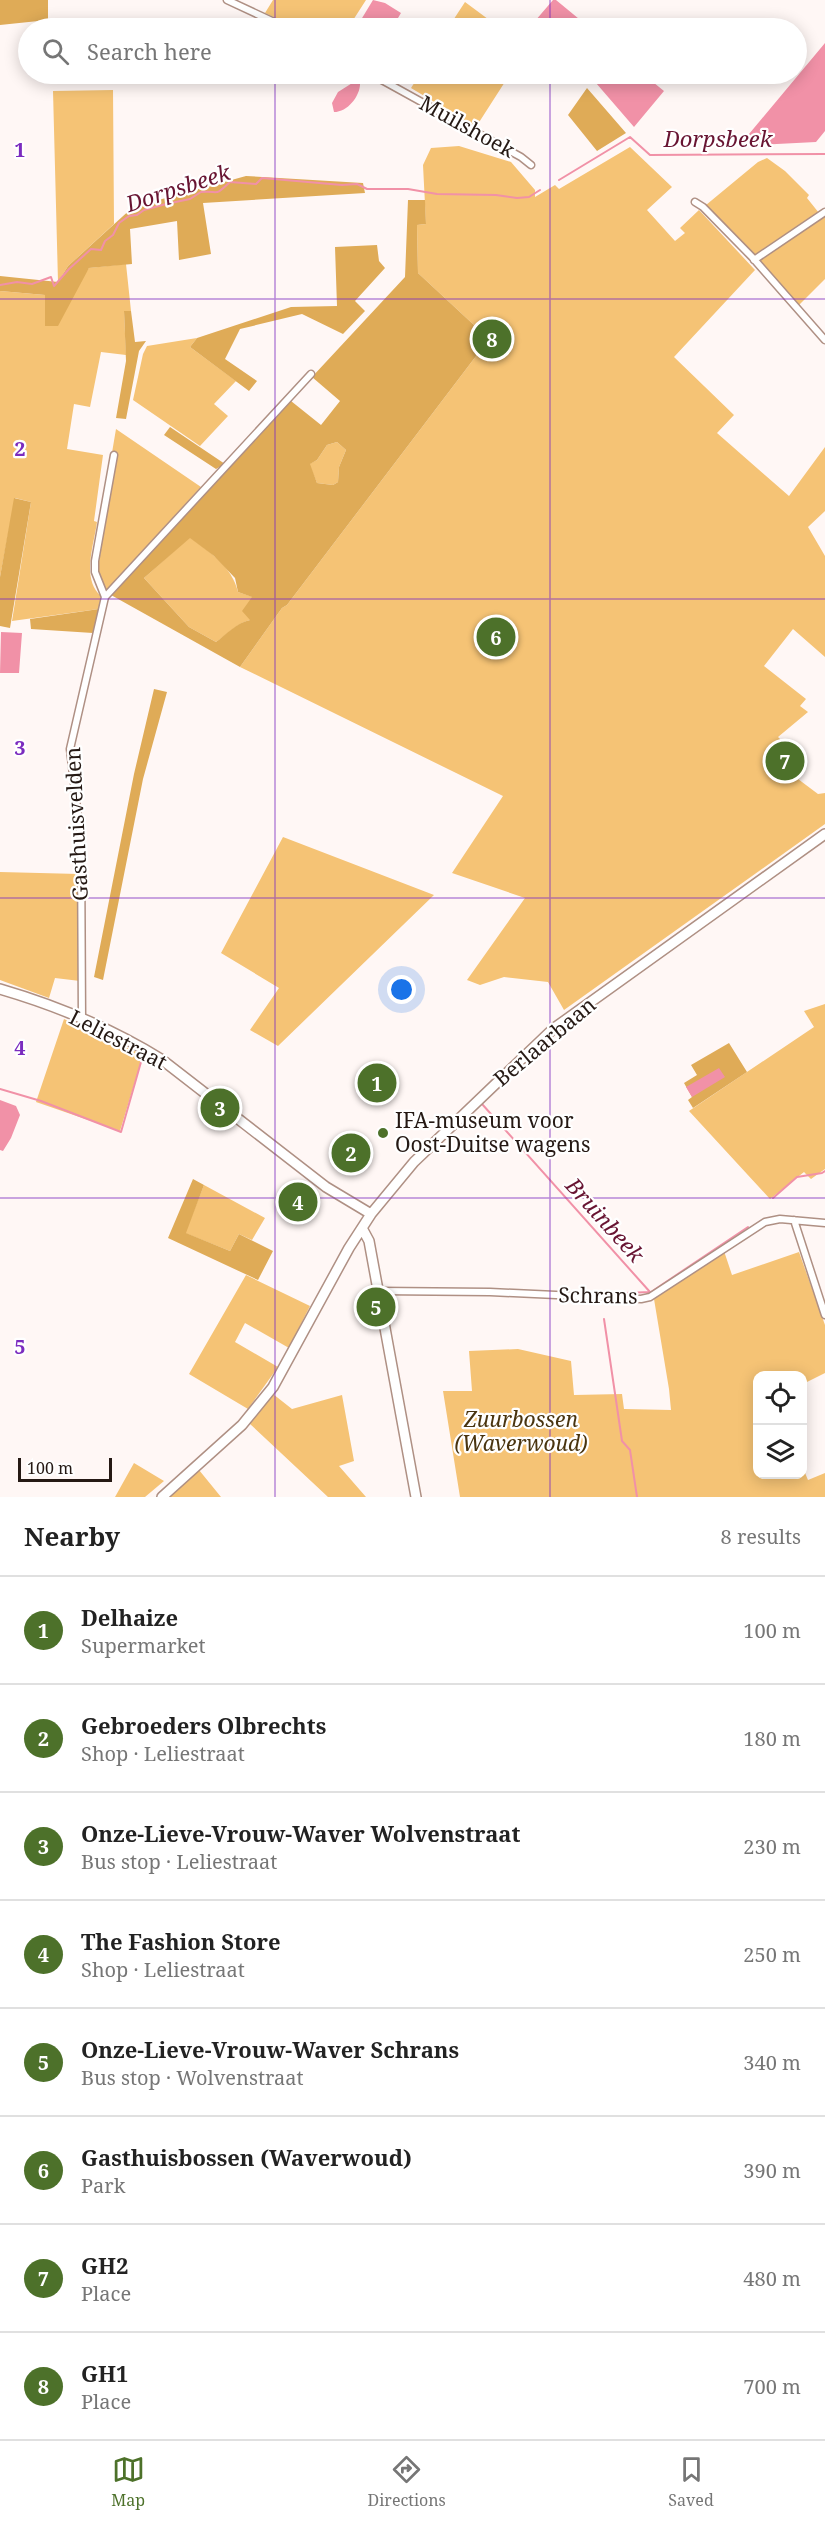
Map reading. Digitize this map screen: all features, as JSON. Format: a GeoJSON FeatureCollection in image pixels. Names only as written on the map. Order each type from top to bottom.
{"type":"FeatureCollection","features":[{"type":"Feature","properties":{"kind":"street"},"geometry":{"type":"LineString","coordinates":[[227,0],[266,18]]}},
{"type":"Feature","properties":{"kind":"street","name":"Muilshoek"},"geometry":{"type":"LineString","coordinates":[[389,84],[521,157],[531,165]]}},
{"type":"Feature","properties":{"kind":"street"},"geometry":{"type":"LineString","coordinates":[[695,202],[703,207],[754,260],[825,340]]}},
{"type":"Feature","properties":{"kind":"street"},"geometry":{"type":"LineString","coordinates":[[754,260],[825,212]]}},
{"type":"Feature","properties":{"kind":"street","name":"Gasthuisvelden"},"geometry":{"type":"LineString","coordinates":[[82,1020],[81,842],[70,749],[105,597],[311,374]]}},
{"type":"Feature","properties":{"kind":"street"},"geometry":{"type":"LineString","coordinates":[[105,597],[95,572],[95,561],[114,455]]}},
{"type":"Feature","properties":{"kind":"street","name":"Berlaarbaan"},"geometry":{"type":"LineString","coordinates":[[162,1497],[242,1425],[273,1387],[362,1228],[414,1162],[553,1029],[825,834]]}},
{"type":"Feature","properties":{"kind":"street","name":"Leliestraat"},"geometry":{"type":"LineString","coordinates":[[0,989],[82,1020],[143,1048],[181,1072],[326,1187],[371,1214]]}},
{"type":"Feature","properties":{"kind":"street","name":"Schrans"},"geometry":{"type":"LineString","coordinates":[[378,1291],[490,1292],[641,1299],[650,1297],[754,1228],[772,1220],[825,1223]]}},
{"type":"Feature","properties":{"kind":"street"},"geometry":{"type":"LineString","coordinates":[[794,1220],[825,1315]]}},
{"type":"Feature","properties":{"kind":"street"},"geometry":{"type":"LineString","coordinates":[[362,1228],[369,1241],[416,1497]]}},
{"type":"Feature","properties":{"kind":"green space"},"geometry":{"type":"Polygon","coordinates":[[[273,0],[366,0],[354,18],[276,18],[265,13],[273,0]]]}},
{"type":"Feature","properties":{"kind":"green space"},"geometry":{"type":"Polygon","coordinates":[[[465,2],[487,18],[455,18],[465,2]]]}},
{"type":"Feature","properties":{"kind":"green space"},"geometry":{"type":"Polygon","coordinates":[[[414,84],[504,84],[476,127],[411,88],[414,84]]]}},
{"type":"Feature","properties":{"kind":"green space"},"geometry":{"type":"Polygon","coordinates":[[[113,90],[114,224],[68,266],[58,282],[53,91],[113,90]]]}},
{"type":"Feature","properties":{"kind":"green space"},"geometry":{"type":"Polygon","coordinates":[[[459,146],[511,162],[535,190],[535,197],[555,185],[559,189],[630,147],[672,187],[647,210],[675,241],[685,233],[680,228],[699,210],[755,270],[674,357],[734,415],[717,433],[789,496],[825,447],[825,511],[808,527],[825,556],[825,657],[793,629],[764,666],[806,699],[800,706],[808,712],[778,737],[796,755],[798,779],[818,794],[825,793],[825,824],[564,1010],[548,982],[504,977],[480,985],[467,980],[525,898],[452,873],[503,796],[240,667],[282,608],[287,605],[489,339],[418,273],[417,225],[426,224],[423,165],[431,148],[459,146]]]}},
{"type":"Feature","properties":{"kind":"green space"},"geometry":{"type":"Polygon","coordinates":[[[767,158],[785,171],[809,195],[807,198],[819,213],[755,256],[706,205],[758,162],[767,158]]]}},
{"type":"Feature","properties":{"kind":"green space"},"geometry":{"type":"Polygon","coordinates":[[[825,216],[825,279],[798,306],[759,260],[825,216]]]}},
{"type":"Feature","properties":{"kind":"green space"},"geometry":{"type":"Polygon","coordinates":[[[126,264],[131,311],[124,312],[126,355],[101,352],[90,407],[74,404],[67,449],[103,455],[94,521],[97,522],[90,561],[92,580],[101,596],[99,609],[12,621],[31,502],[15,498],[0,577],[0,291],[45,295],[45,326],[89,268],[126,264]]]}},
{"type":"Feature","properties":{"kind":"green space"},"geometry":{"type":"Polygon","coordinates":[[[197,338],[190,347],[236,381],[214,404],[228,416],[200,446],[133,400],[143,354],[147,346],[197,338]]]}},
{"type":"Feature","properties":{"kind":"green space"},"geometry":{"type":"Polygon","coordinates":[[[116,429],[201,487],[106,591],[99,586],[96,578],[102,544],[102,512],[116,429]]]}},
{"type":"Feature","properties":{"kind":"green space"},"geometry":{"type":"Polygon","coordinates":[[[337,442],[346,450],[339,467],[338,482],[333,485],[317,483],[309,464],[317,460],[327,445],[337,442]]]}},
{"type":"Feature","properties":{"kind":"green space"},"geometry":{"type":"Polygon","coordinates":[[[190,537],[225,567],[238,592],[253,597],[250,620],[237,626],[216,642],[189,627],[144,578],[190,537]]]}},
{"type":"Feature","properties":{"kind":"green space"},"geometry":{"type":"Polygon","coordinates":[[[283,837],[434,895],[278,1046],[250,1030],[279,988],[221,953],[283,837]]]}},
{"type":"Feature","properties":{"kind":"green space"},"geometry":{"type":"Polygon","coordinates":[[[0,872],[79,874],[80,981],[55,978],[49,998],[0,980],[0,872]]]}},
{"type":"Feature","properties":{"kind":"green space"},"geometry":{"type":"Polygon","coordinates":[[[825,1004],[825,1169],[811,1179],[804,1172],[770,1199],[689,1111],[814,1027],[804,1011],[825,1004]]]}},
{"type":"Feature","properties":{"kind":"green space"},"geometry":{"type":"Polygon","coordinates":[[[64,1019],[143,1055],[120,1131],[36,1102],[64,1019]]]}},
{"type":"Feature","properties":{"kind":"green space"},"geometry":{"type":"Polygon","coordinates":[[[204,1185],[265,1218],[252,1240],[239,1234],[230,1251],[185,1233],[204,1185]]]}},
{"type":"Feature","properties":{"kind":"green space","name":"Zuurbossen (Waverwoud)"},"geometry":{"type":"Polygon","coordinates":[[[724,1251],[732,1275],[799,1252],[825,1325],[825,1373],[807,1382],[807,1371],[753,1371],[753,1479],[807,1478],[808,1480],[825,1473],[825,1497],[460,1497],[443,1391],[472,1391],[469,1351],[518,1349],[571,1361],[574,1395],[622,1394],[624,1409],[671,1410],[654,1299],[724,1251]]]}},
{"type":"Feature","properties":{"kind":"green space"},"geometry":{"type":"Polygon","coordinates":[[[246,1275],[310,1306],[289,1348],[245,1323],[235,1342],[278,1367],[248,1409],[189,1374],[246,1275]]]}},
{"type":"Feature","properties":{"kind":"green space"},"geometry":{"type":"Polygon","coordinates":[[[273,1394],[292,1409],[342,1395],[354,1461],[339,1466],[366,1497],[328,1497],[249,1423],[273,1394]]]}},
{"type":"Feature","properties":{"kind":"green space"},"geometry":{"type":"Polygon","coordinates":[[[134,1463],[164,1481],[145,1497],[115,1497],[134,1463]]]}},
{"type":"Feature","properties":{"kind":"green space"},"geometry":{"type":"Polygon","coordinates":[[[199,1470],[221,1497],[171,1497],[169,1494],[199,1470]]]}},
{"type":"Feature","properties":{"kind":"shaded area"},"geometry":{"type":"Polygon","coordinates":[[[0,0],[48,0],[48,18],[18,18],[18,23],[0,25],[0,0]]]}},
{"type":"Feature","properties":{"kind":"shaded area"},"geometry":{"type":"Polygon","coordinates":[[[373,0],[385,3],[401,13],[398,18],[362,18],[373,0]]]}},
{"type":"Feature","properties":{"kind":"shaded area"},"geometry":{"type":"Polygon","coordinates":[[[553,0],[556,0],[578,18],[538,18],[553,0]]]}},
{"type":"Feature","properties":{"kind":"shaded area"},"geometry":{"type":"Polygon","coordinates":[[[825,43],[825,131],[816,142],[739,146],[791,84],[807,84],[807,65],[825,43]]]}},
{"type":"Feature","properties":{"kind":"shaded area"},"geometry":{"type":"Polygon","coordinates":[[[351,84],[360,84],[353,102],[344,109],[334,112],[332,103],[338,92],[351,84]]]}},
{"type":"Feature","properties":{"kind":"shaded area"},"geometry":{"type":"Polygon","coordinates":[[[597,84],[655,84],[664,91],[634,127],[597,84]]]}},
{"type":"Feature","properties":{"kind":"shaded area"},"geometry":{"type":"Polygon","coordinates":[[[587,88],[626,133],[597,151],[568,115],[587,88]]]}},
{"type":"Feature","properties":{"kind":"shaded area"},"geometry":{"type":"Polygon","coordinates":[[[246,176],[363,183],[365,193],[203,203],[211,254],[179,260],[177,221],[130,229],[132,264],[89,268],[58,326],[45,326],[45,295],[0,291],[0,276],[58,282],[68,266],[133,207],[246,176]]]}},
{"type":"Feature","properties":{"kind":"shaded area"},"geometry":{"type":"Polygon","coordinates":[[[408,200],[425,200],[426,224],[417,225],[418,273],[489,339],[287,605],[282,608],[240,667],[111,595],[291,401],[321,425],[340,401],[312,377],[405,277],[408,200]],[[337,442],[327,445],[317,460],[310,464],[317,483],[333,485],[338,482],[339,467],[346,450],[337,442]],[[190,538],[144,578],[189,627],[216,642],[236,626],[250,620],[242,611],[252,597],[238,592],[235,578],[214,556],[190,538]]]}},
{"type":"Feature","properties":{"kind":"shaded area"},"geometry":{"type":"Polygon","coordinates":[[[377,245],[379,261],[385,268],[355,301],[365,311],[343,334],[302,314],[240,329],[225,359],[257,381],[249,391],[190,347],[197,338],[291,307],[337,306],[335,247],[377,245]]]}},
{"type":"Feature","properties":{"kind":"shaded area"},"geometry":{"type":"Polygon","coordinates":[[[124,311],[131,311],[135,342],[146,341],[139,351],[126,419],[116,418],[126,361],[124,311]]]}},
{"type":"Feature","properties":{"kind":"shaded area"},"geometry":{"type":"Polygon","coordinates":[[[170,427],[225,464],[216,469],[164,435],[170,427]]]}},
{"type":"Feature","properties":{"kind":"shaded area"},"geometry":{"type":"Polygon","coordinates":[[[14,498],[31,502],[10,628],[0,626],[0,577],[14,498]]]}},
{"type":"Feature","properties":{"kind":"shaded area"},"geometry":{"type":"Polygon","coordinates":[[[99,609],[93,633],[31,629],[30,619],[99,609]]]}},
{"type":"Feature","properties":{"kind":"shaded area"},"geometry":{"type":"Polygon","coordinates":[[[1,632],[22,633],[19,673],[0,673],[1,632]]]}},
{"type":"Feature","properties":{"kind":"shaded area"},"geometry":{"type":"Polygon","coordinates":[[[154,689],[167,692],[143,779],[103,980],[94,977],[134,774],[154,689]]]}},
{"type":"Feature","properties":{"kind":"shaded area"},"geometry":{"type":"Polygon","coordinates":[[[729,1043],[747,1072],[693,1108],[688,1100],[692,1097],[684,1083],[697,1075],[691,1065],[729,1043]]]}},
{"type":"Feature","properties":{"kind":"shaded area"},"geometry":{"type":"Polygon","coordinates":[[[719,1068],[725,1077],[692,1097],[686,1087],[719,1068]]]}},
{"type":"Feature","properties":{"kind":"shaded area"},"geometry":{"type":"Polygon","coordinates":[[[0,1100],[16,1106],[20,1115],[3,1151],[0,1150],[0,1100]]]}},
{"type":"Feature","properties":{"kind":"shaded area"},"geometry":{"type":"Polygon","coordinates":[[[193,1179],[204,1185],[186,1233],[230,1251],[239,1234],[273,1251],[258,1280],[168,1238],[193,1179]]]}},
{"type":"Feature","properties":{"kind":"waterway","name":"Dorpsbeek"},"geometry":{"type":"LineString","coordinates":[[559,180],[630,137],[650,155],[825,154]]}},
{"type":"Feature","properties":{"kind":"waterway","name":"Dorpsbeek"},"geometry":{"type":"LineString","coordinates":[[0,285],[17,282],[32,284],[51,277],[54,286],[91,249],[101,250],[119,223],[129,216],[190,199],[201,192],[218,192],[230,182],[256,184],[262,178],[342,185],[357,184],[367,189],[408,189],[437,194],[496,195],[517,198],[529,197],[540,190]]}},
{"type":"Feature","properties":{"kind":"waterway"},"geometry":{"type":"LineString","coordinates":[[0,1089],[41,1101],[121,1132],[143,1055]]}},
{"type":"Feature","properties":{"kind":"waterway","name":"Bruinbeek"},"geometry":{"type":"LineString","coordinates":[[482,1104],[650,1292],[600,1294]]}},
{"type":"Feature","properties":{"kind":"waterway"},"geometry":{"type":"LineString","coordinates":[[773,1198],[797,1177],[825,1171]]}},
{"type":"Feature","properties":{"kind":"waterway"},"geometry":{"type":"LineString","coordinates":[[651,1292],[748,1227]]}},
{"type":"Feature","properties":{"kind":"waterway","name":"Bruinbeek"},"geometry":{"type":"LineString","coordinates":[[604,1319],[622,1441],[630,1450],[637,1497]]}},
{"type":"Feature","properties":{"kind":"place","name":"GH1"},"geometry":{"type":"Point","coordinates":[492,339]}},
{"type":"Feature","properties":{"kind":"place","name":"Gasthuisbossen (Waverwoud)"},"geometry":{"type":"Point","coordinates":[496,637]}},
{"type":"Feature","properties":{"kind":"place","name":"GH2"},"geometry":{"type":"Point","coordinates":[785,761]}},
{"type":"Feature","properties":{"kind":"place","name":"Delhaize"},"geometry":{"type":"Point","coordinates":[377,1083]}},
{"type":"Feature","properties":{"kind":"place","name":"Onze-Lieve-Vrouw-Waver Wolvenstraat"},"geometry":{"type":"Point","coordinates":[220,1108]}},
{"type":"Feature","properties":{"kind":"place","name":"IFA-museum voor Oost-Duitse wagens"},"geometry":{"type":"Point","coordinates":[383,1133]}},
{"type":"Feature","properties":{"kind":"place","name":"Gebroeders Olbrechts"},"geometry":{"type":"Point","coordinates":[351,1153]}},
{"type":"Feature","properties":{"kind":"place","name":"The Fashion Store"},"geometry":{"type":"Point","coordinates":[298,1202]}},
{"type":"Feature","properties":{"kind":"place","name":"Onze-Lieve-Vrouw-Waver Schrans"},"geometry":{"type":"Point","coordinates":[376,1307]}}]}
